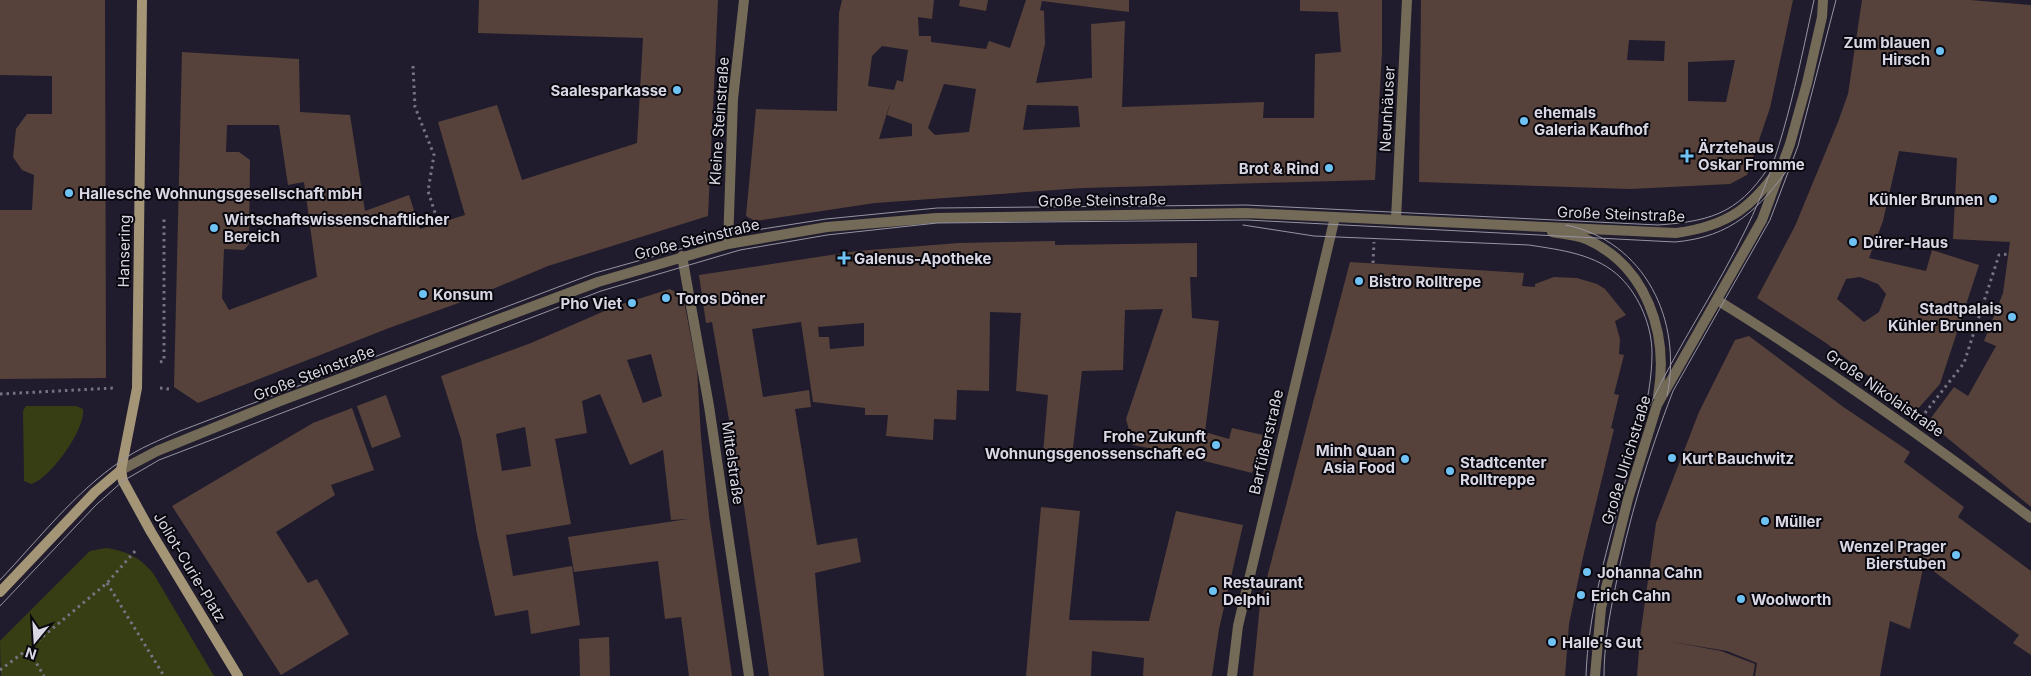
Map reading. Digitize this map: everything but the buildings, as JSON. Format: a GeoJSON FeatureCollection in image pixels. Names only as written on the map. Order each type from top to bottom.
{"type":"FeatureCollection","features":[{"type":"Feature","properties":{"kind":"street","name":"Hansering"},"geometry":{"type":"LineString","coordinates":[[121,470],[137,388],[142,0]]}},
{"type":"Feature","properties":{"kind":"street","name":"Kleine Steinstraße"},"geometry":{"type":"LineString","coordinates":[[728,244],[733,99],[744,0]]}},
{"type":"Feature","properties":{"kind":"street","name":"Neunhäuser"},"geometry":{"type":"LineString","coordinates":[[1396,219],[1407,0]]}},
{"type":"Feature","properties":{"kind":"street"},"geometry":{"type":"LineString","coordinates":[[1784,162],[1807,83],[1822,18],[1823,0]]}},
{"type":"Feature","properties":{"kind":"street","name":"Große Steinstraße"},"geometry":{"type":"LineString","coordinates":[[0,592],[95,492],[121,470],[157,451],[289,398],[598,282],[728,244],[827,227],[936,218],[1246,213],[1676,233],[1694,231],[1732,217],[1761,194],[1784,162]]}},
{"type":"Feature","properties":{"kind":"street","name":"Große Ulrichstraße"},"geometry":{"type":"LineString","coordinates":[[1595,676],[1603,599],[1628,499],[1656,405],[1762,220],[1784,162]]}},
{"type":"Feature","properties":{"kind":"street","name":"Barfüßerstraße"},"geometry":{"type":"LineString","coordinates":[[1232,676],[1238,626],[1335,216]]}},
{"type":"Feature","properties":{"kind":"street","name":"Große Steinstraße"},"geometry":{"type":"LineString","coordinates":[[1519,225],[1587,240],[1611,255],[1632,275],[1643,291],[1660,335],[1660,382],[1656,405]]}},
{"type":"Feature","properties":{"kind":"street","name":"Mittelstraße"},"geometry":{"type":"LineString","coordinates":[[682,256],[709,406],[749,676]]}},
{"type":"Feature","properties":{"kind":"street","name":"Große Nikolaistraße"},"geometry":{"type":"LineString","coordinates":[[1717,300],[1814,361],[1912,429],[2031,518]]}},
{"type":"Feature","properties":{"kind":"street","name":"Joliot-Curie-Platz"},"geometry":{"type":"LineString","coordinates":[[121,470],[123,481],[151,532],[238,676]]}},
{"type":"Feature","properties":{"kind":"path"},"geometry":{"type":"LineString","coordinates":[[413,66],[415,107],[434,155],[428,191],[438,222]]}},
{"type":"Feature","properties":{"kind":"path"},"geometry":{"type":"LineString","coordinates":[[1912,429],[1964,363],[1999,255],[2009,254]]}},
{"type":"Feature","properties":{"kind":"path"},"geometry":{"type":"LineString","coordinates":[[0,394],[137,388],[169,389]]}},
{"type":"Feature","properties":{"kind":"path"},"geometry":{"type":"LineString","coordinates":[[0,670],[107,583],[151,532]]}},
{"type":"Feature","properties":{"kind":"path"},"geometry":{"type":"LineString","coordinates":[[107,583],[164,676]]}},
{"type":"Feature","properties":{"kind":"path"},"geometry":{"type":"LineString","coordinates":[[28,649],[44,676]]}},
{"type":"Feature","properties":{"kind":"green space"},"geometry":{"type":"Polygon","coordinates":[[[26,406],[76,406],[83,409],[79,428],[65,452],[48,473],[31,484],[24,481],[23,411],[26,406]]]}},
{"type":"Feature","properties":{"kind":"green space"},"geometry":{"type":"Polygon","coordinates":[[[106,548],[132,556],[153,573],[214,676],[1,676],[0,641],[90,551],[106,548]]]}},
{"type":"Feature","properties":{"kind":"tram line"},"geometry":{"type":"LineString","coordinates":[[1650,405],[1673,360],[1735,251],[1759,202],[1787,117],[1814,0]]}},
{"type":"Feature","properties":{"kind":"tram line"},"geometry":{"type":"LineString","coordinates":[[1604,676],[1607,632],[1620,564],[1632,514],[1655,440],[1673,391],[1770,220],[1798,146],[1836,0]]}},
{"type":"Feature","properties":{"kind":"tram line"},"geometry":{"type":"LineString","coordinates":[[0,580],[88,487],[121,461],[150,444],[595,273],[737,233],[826,219],[937,208],[1246,205],[1658,225],[1696,220],[1726,210],[1751,191],[1774,159]]}},
{"type":"Feature","properties":{"kind":"tram line"},"geometry":{"type":"LineString","coordinates":[[0,606],[96,505],[123,481],[159,460],[601,291],[740,250],[827,235],[937,223],[1247,220],[1675,242],[1713,234],[1742,218],[1767,195],[1791,165]]}},
{"type":"Feature","properties":{"kind":"tram line"},"geometry":{"type":"LineString","coordinates":[[1243,225],[1314,236],[1529,245],[1566,251],[1590,258],[1611,270],[1628,286],[1644,313],[1650,333],[1651,372],[1641,426],[1598,586],[1590,631],[1586,676]]}},
{"type":"Feature","properties":{"kind":"tram line"},"geometry":{"type":"LineString","coordinates":[[1566,225],[1594,234],[1617,248],[1637,266],[1652,288],[1663,313],[1669,340],[1670,368],[1667,396]]}},
{"type":"Feature","properties":{"kind":"place","name":"Zum blauen Hirsch"},"geometry":{"type":"Point","coordinates":[1940,51]}},
{"type":"Feature","properties":{"kind":"place","name":"Saalesparkasse"},"geometry":{"type":"Point","coordinates":[677,90]}},
{"type":"Feature","properties":{"kind":"place","name":"ehemals Galeria Kaufhof"},"geometry":{"type":"Point","coordinates":[1524,121]}},
{"type":"Feature","properties":{"kind":"place","name":"Ärztehaus Oskar Fromme"},"geometry":{"type":"Point","coordinates":[1687,156]}},
{"type":"Feature","properties":{"kind":"place","name":"Brot & Rind"},"geometry":{"type":"Point","coordinates":[1329,168]}},
{"type":"Feature","properties":{"kind":"place","name":"Hallesche Wohnungsgesellschaft mbH"},"geometry":{"type":"Point","coordinates":[69,193]}},
{"type":"Feature","properties":{"kind":"place","name":"Kühler Brunnen"},"geometry":{"type":"Point","coordinates":[1993,199]}},
{"type":"Feature","properties":{"kind":"place","name":"Wirtschaftswissenschaftlicher Bereich"},"geometry":{"type":"Point","coordinates":[214,228]}},
{"type":"Feature","properties":{"kind":"place","name":"Dürer-Haus"},"geometry":{"type":"Point","coordinates":[1853,242]}},
{"type":"Feature","properties":{"kind":"place","name":"Galenus-Apotheke"},"geometry":{"type":"Point","coordinates":[844,258]}},
{"type":"Feature","properties":{"kind":"place","name":"Bistro Rolltrepe"},"geometry":{"type":"Point","coordinates":[1359,281]}},
{"type":"Feature","properties":{"kind":"place","name":"Konsum"},"geometry":{"type":"Point","coordinates":[423,294]}},
{"type":"Feature","properties":{"kind":"place","name":"Toros Döner"},"geometry":{"type":"Point","coordinates":[666,298]}},
{"type":"Feature","properties":{"kind":"place","name":"Pho Viet"},"geometry":{"type":"Point","coordinates":[632,303]}},
{"type":"Feature","properties":{"kind":"place","name":"Stadtpalais Kühler Brunnen"},"geometry":{"type":"Point","coordinates":[2012,317]}},
{"type":"Feature","properties":{"kind":"place","name":"Frohe Zukunft Wohnungsgenossenschaft eG"},"geometry":{"type":"Point","coordinates":[1216,445]}},
{"type":"Feature","properties":{"kind":"place","name":"Kurt Bauchwitz"},"geometry":{"type":"Point","coordinates":[1672,458]}},
{"type":"Feature","properties":{"kind":"place","name":"Minh Quan Asia Food"},"geometry":{"type":"Point","coordinates":[1405,459]}},
{"type":"Feature","properties":{"kind":"place","name":"Stadtcenter Rolltreppe"},"geometry":{"type":"Point","coordinates":[1450,471]}},
{"type":"Feature","properties":{"kind":"place","name":"Müller"},"geometry":{"type":"Point","coordinates":[1765,521]}},
{"type":"Feature","properties":{"kind":"place","name":"Wenzel Prager Bierstuben"},"geometry":{"type":"Point","coordinates":[1956,555]}},
{"type":"Feature","properties":{"kind":"place","name":"Johanna Cahn"},"geometry":{"type":"Point","coordinates":[1587,572]}},
{"type":"Feature","properties":{"kind":"place","name":"Restaurant Delphi"},"geometry":{"type":"Point","coordinates":[1213,591]}},
{"type":"Feature","properties":{"kind":"place","name":"Erich Cahn"},"geometry":{"type":"Point","coordinates":[1581,595]}},
{"type":"Feature","properties":{"kind":"place","name":"Woolworth"},"geometry":{"type":"Point","coordinates":[1741,599]}},
{"type":"Feature","properties":{"kind":"place","name":"Halle's Gut"},"geometry":{"type":"Point","coordinates":[1552,642]}}]}
